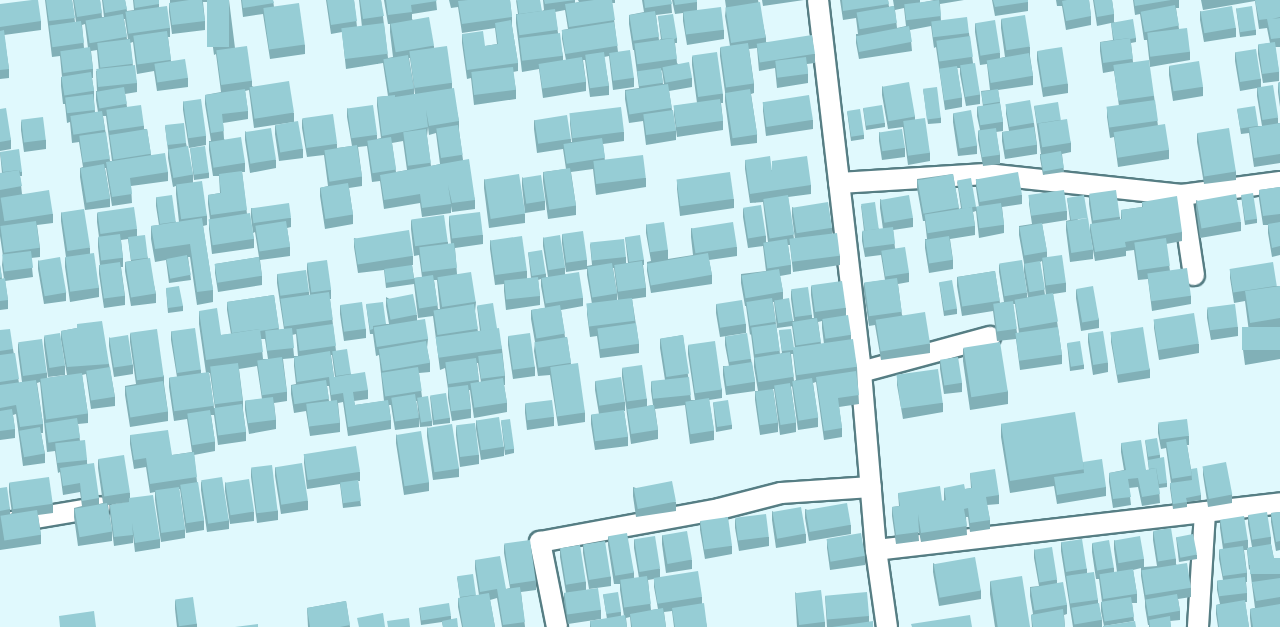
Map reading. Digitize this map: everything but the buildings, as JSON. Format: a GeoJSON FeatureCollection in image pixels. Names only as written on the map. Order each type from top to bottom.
{"type":"FeatureCollection","features":[{"type":"Feature","properties":{"kind":"street"},"geometry":{"type":"LineString","coordinates":[[818,0],[861,372],[876,550],[887,627]]}},
{"type":"Feature","properties":{"kind":"street"},"geometry":{"type":"LineString","coordinates":[[839,183],[986,174],[1182,195],[1280,182]]}},
{"type":"Feature","properties":{"kind":"street"},"geometry":{"type":"LineString","coordinates":[[1182,195],[1194,275]]}},
{"type":"Feature","properties":{"kind":"street"},"geometry":{"type":"LineString","coordinates":[[861,372],[990,338]]}},
{"type":"Feature","properties":{"kind":"street"},"geometry":{"type":"LineString","coordinates":[[556,627],[540,543],[719,509],[781,493],[870,487]]}},
{"type":"Feature","properties":{"kind":"street"},"geometry":{"type":"LineString","coordinates":[[876,550],[1280,503]]}},
{"type":"Feature","properties":{"kind":"street"},"geometry":{"type":"LineString","coordinates":[[0,524],[114,504]]}},
{"type":"Feature","properties":{"kind":"street"},"geometry":{"type":"LineString","coordinates":[[1198,627],[1205,512]]}}]}
